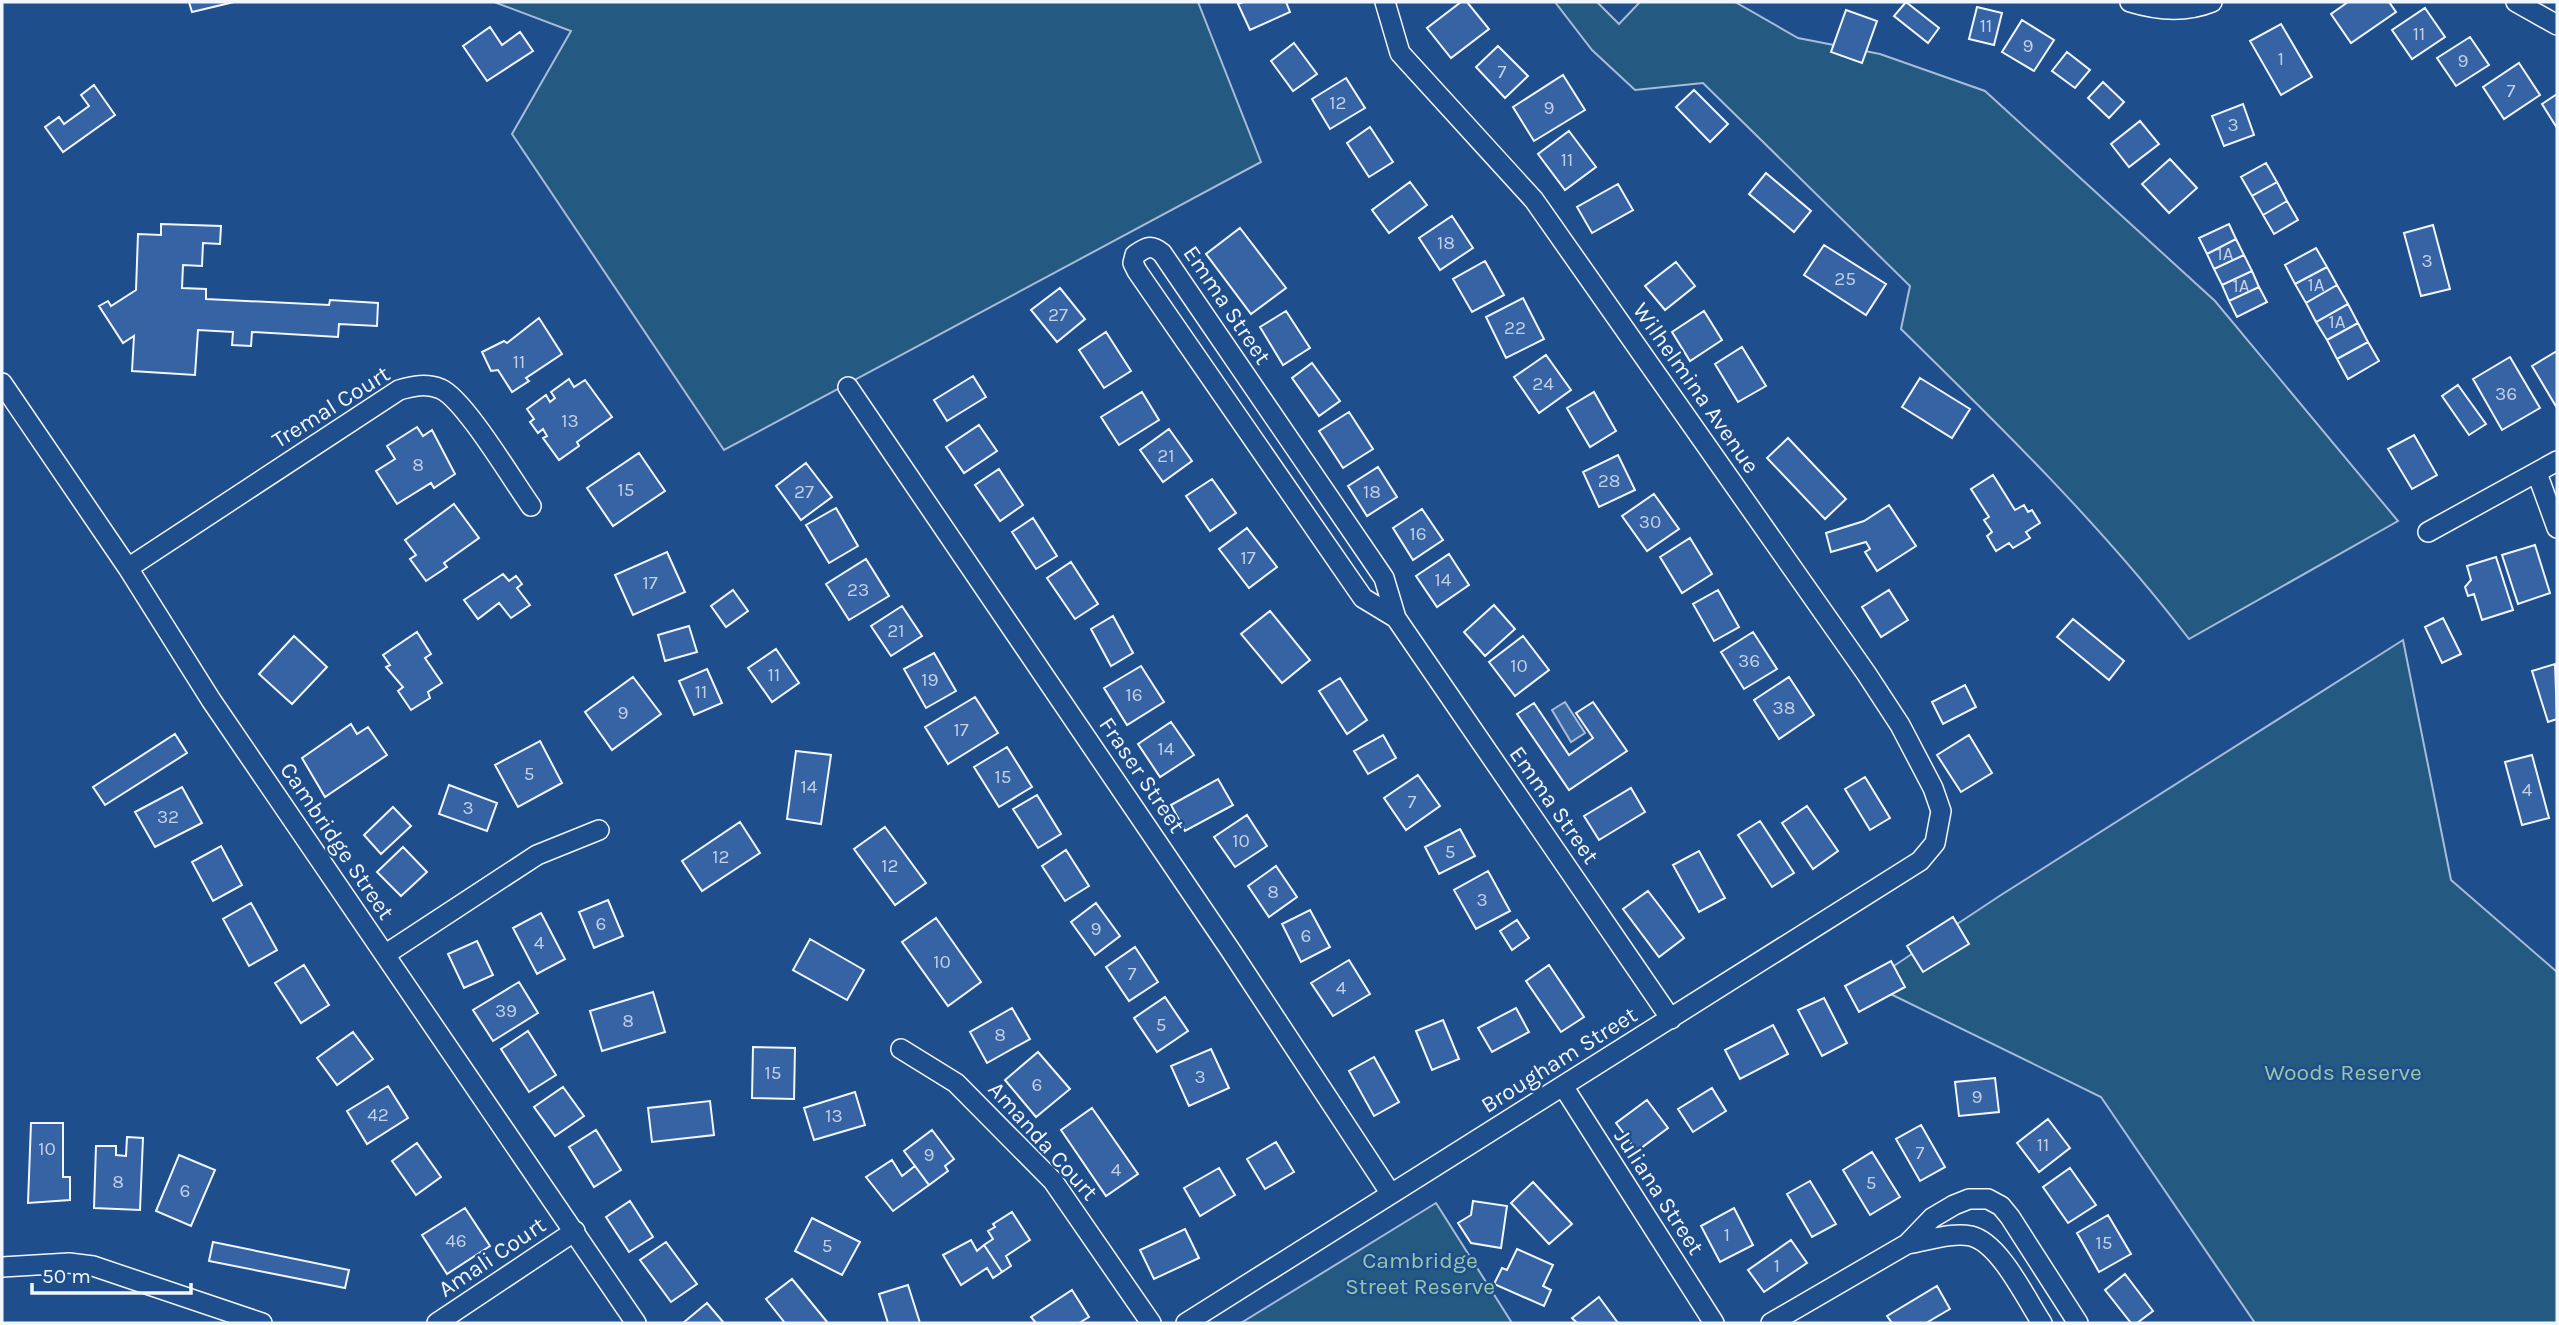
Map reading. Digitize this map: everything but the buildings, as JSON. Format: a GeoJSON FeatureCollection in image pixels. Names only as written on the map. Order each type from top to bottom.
{"type":"FeatureCollection","features":[{"type":"Feature","properties":{"kind":"street","name":"Wilhelmina Avenue"},"geometry":{"type":"LineString","coordinates":[[1385,2],[1400,53],[1534,200],[1866,673],[1927,776],[1938,800],[1941,822]]}},
{"type":"Feature","properties":{"kind":"street"},"geometry":{"type":"LineString","coordinates":[[2130,2],[2160,9],[2185,9],[2211,2]]}},
{"type":"Feature","properties":{"kind":"street"},"geometry":{"type":"LineString","coordinates":[[2516,2],[2557,25]]}},
{"type":"Feature","properties":{"kind":"street","name":"Emma Street"},"geometry":{"type":"LineString","coordinates":[[1396,618],[1363,598],[1137,271],[1133,263],[1135,255],[1147,247],[1156,247],[1162,253],[1384,578],[1396,618],[1671,1018]]}},
{"type":"Feature","properties":{"kind":"street","name":"Cambridge Street"},"geometry":{"type":"LineString","coordinates":[[2,383],[128,568],[211,700],[636,1323]]}},
{"type":"Feature","properties":{"kind":"street","name":"Tremal Court"},"geometry":{"type":"LineString","coordinates":[[128,568],[387,398],[414,386],[429,385],[454,398],[531,506]]}},
{"type":"Feature","properties":{"kind":"street","name":"Fraser Street"},"geometry":{"type":"LineString","coordinates":[[848,387],[1224,940],[1391,1194]]}},
{"type":"Feature","properties":{"kind":"street"},"geometry":{"type":"LineString","coordinates":[[2428,532],[2557,461]]}},
{"type":"Feature","properties":{"kind":"street"},"geometry":{"type":"LineString","coordinates":[[2538,473],[2557,528]]}},
{"type":"Feature","properties":{"kind":"street","name":"Brougham Street"},"geometry":{"type":"LineString","coordinates":[[1186,1323],[1920,861],[1935,843],[1941,822]]}},
{"type":"Feature","properties":{"kind":"street"},"geometry":{"type":"LineString","coordinates":[[386,954],[537,855],[599,830]]}},
{"type":"Feature","properties":{"kind":"street","name":"Amanda Court"},"geometry":{"type":"LineString","coordinates":[[901,1049],[956,1083],[1053,1181],[1151,1323]]}},
{"type":"Feature","properties":{"kind":"street","name":"Juliana Street"},"geometry":{"type":"LineString","coordinates":[[1563,1086],[1714,1323]]}},
{"type":"Feature","properties":{"kind":"street"},"geometry":{"type":"LineString","coordinates":[[1771,1323],[1907,1244],[1932,1218],[1969,1199],[1987,1199],[2001,1206],[2078,1323]]}},
{"type":"Feature","properties":{"kind":"street","name":"Amali Court"},"geometry":{"type":"LineString","coordinates":[[437,1323],[575,1231]]}},
{"type":"Feature","properties":{"kind":"street"},"geometry":{"type":"LineString","coordinates":[[1907,1244],[1952,1235],[1973,1237],[1992,1247],[2042,1323]]}},
{"type":"Feature","properties":{"kind":"street"},"geometry":{"type":"LineString","coordinates":[[2,1267],[69,1263],[93,1266],[262,1323]]}},
{"type":"Feature","properties":{"kind":"green space"},"geometry":{"type":"Polygon","coordinates":[[[494,2],[1198,2],[1261,162],[724,450],[512,134],[571,31],[494,2]]]}},
{"type":"Feature","properties":{"kind":"green space"},"geometry":{"type":"Polygon","coordinates":[[[1555,2],[1597,2],[1619,24],[1640,2],[1735,2],[1798,38],[1880,54],[1985,91],[2215,301],[2398,521],[2189,639],[2087,518],[1901,329],[1910,286],[1703,83],[1635,90],[1592,50],[1555,2]]]}},
{"type":"Feature","properties":{"kind":"green space","name":"Woods Reserve"},"geometry":{"type":"Polygon","coordinates":[[[2403,640],[2451,880],[2557,972],[2557,1323],[2255,1323],[2101,1097],[1868,983],[2001,895],[2403,640]]]}},
{"type":"Feature","properties":{"kind":"green space","name":"Cambridge Street Reserve"},"geometry":{"type":"Polygon","coordinates":[[[1436,1203],[1512,1323],[1241,1323],[1436,1203]]]}},
{"type":"Feature","properties":{"kind":"shaded area"},"geometry":{"type":"Polygon","coordinates":[[[1565,702],[1585,733],[1571,742],[1552,710],[1565,702]]]}}]}
